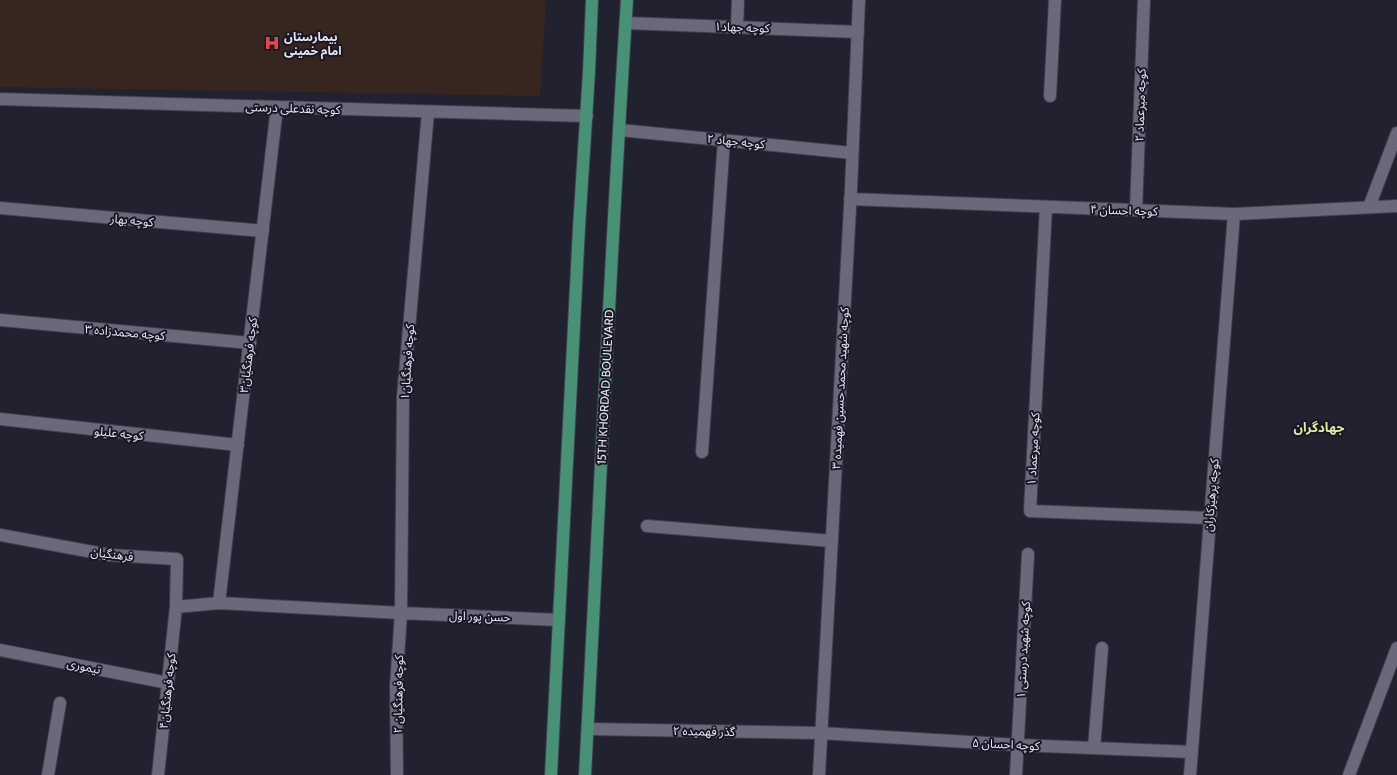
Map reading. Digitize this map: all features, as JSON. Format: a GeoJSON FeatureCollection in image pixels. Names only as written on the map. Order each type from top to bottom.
{"type":"FeatureCollection","features":[{"type":"Feature","properties":{"kind":"main road"},"geometry":{"type":"LineString","coordinates":[[551,775],[592,0]]}},
{"type":"Feature","properties":{"kind":"main road","name":"15TH KHORDAD BOULEVARD"},"geometry":{"type":"LineString","coordinates":[[585,775],[613,228],[627,0]]}},
{"type":"Feature","properties":{"kind":"street"},"geometry":{"type":"LineString","coordinates":[[737,27],[738,0]]}},
{"type":"Feature","properties":{"kind":"street","name":"کوچه شهید محمد حسین فهمیده ۳"},"geometry":{"type":"LineString","coordinates":[[819,775],[820,733],[832,541],[850,199],[859,0]]}},
{"type":"Feature","properties":{"kind":"street"},"geometry":{"type":"LineString","coordinates":[[1050,96],[1055,0]]}},
{"type":"Feature","properties":{"kind":"street","name":"کوچه میرعماد ۲"},"geometry":{"type":"LineString","coordinates":[[1136,210],[1144,0]]}},
{"type":"Feature","properties":{"kind":"street","name":"کوچه جهاد۱"},"geometry":{"type":"LineString","coordinates":[[626,23],[858,32]]}},
{"type":"Feature","properties":{"kind":"street","name":"کوچه نقدعلی درستی"},"geometry":{"type":"LineString","coordinates":[[0,99],[587,116]]}},
{"type":"Feature","properties":{"kind":"street","name":"کوچه فرهنگیان۳"},"geometry":{"type":"LineString","coordinates":[[218,603],[278,107]]}},
{"type":"Feature","properties":{"kind":"street","name":"کوچه فرهنگیان۱"},"geometry":{"type":"LineString","coordinates":[[401,613],[404,397],[428,112]]}},
{"type":"Feature","properties":{"kind":"street","name":"کوچه جهاد ۲"},"geometry":{"type":"LineString","coordinates":[[620,130],[852,153]]}},
{"type":"Feature","properties":{"kind":"street"},"geometry":{"type":"LineString","coordinates":[[1370,207],[1397,133]]}},
{"type":"Feature","properties":{"kind":"street"},"geometry":{"type":"LineString","coordinates":[[702,452],[724,140]]}},
{"type":"Feature","properties":{"kind":"street","name":"کوچه احسان ۴"},"geometry":{"type":"LineString","coordinates":[[850,199],[1234,214],[1397,206]]}},
{"type":"Feature","properties":{"kind":"street","name":"کوچه میرعماد ۱"},"geometry":{"type":"LineString","coordinates":[[1046,207],[1030,512],[1210,518]]}},
{"type":"Feature","properties":{"kind":"street","name":"کوچه بهار"},"geometry":{"type":"LineString","coordinates":[[0,208],[263,231]]}},
{"type":"Feature","properties":{"kind":"street","name":"کوچه پرهیزکاران"},"geometry":{"type":"LineString","coordinates":[[1190,775],[1234,214]]}},
{"type":"Feature","properties":{"kind":"street","name":"کوچه محمدزاده ۳"},"geometry":{"type":"LineString","coordinates":[[0,320],[250,343]]}},
{"type":"Feature","properties":{"kind":"street","name":"کوچه علیلو"},"geometry":{"type":"LineString","coordinates":[[0,420],[238,445]]}},
{"type":"Feature","properties":{"kind":"street"},"geometry":{"type":"LineString","coordinates":[[647,526],[832,541]]}},
{"type":"Feature","properties":{"kind":"street","name":"فرهنگیان"},"geometry":{"type":"LineString","coordinates":[[0,535],[109,555],[177,560],[176,607]]}},
{"type":"Feature","properties":{"kind":"street","name":"کوچه شهید درستی ۱"},"geometry":{"type":"LineString","coordinates":[[1016,775],[1028,554]]}},
{"type":"Feature","properties":{"kind":"street","name":"حسن پور اول"},"geometry":{"type":"LineString","coordinates":[[176,607],[218,603],[560,620]]}},
{"type":"Feature","properties":{"kind":"street","name":"کوچه فرهنگیان۴"},"geometry":{"type":"LineString","coordinates":[[158,775],[176,607]]}},
{"type":"Feature","properties":{"kind":"street","name":"کوچه فرهنگیان ۲"},"geometry":{"type":"LineString","coordinates":[[397,775],[396,686],[401,613]]}},
{"type":"Feature","properties":{"kind":"street"},"geometry":{"type":"LineString","coordinates":[[1094,748],[1102,648]]}},
{"type":"Feature","properties":{"kind":"street"},"geometry":{"type":"LineString","coordinates":[[1349,775],[1397,648]]}},
{"type":"Feature","properties":{"kind":"street","name":"تیموری"},"geometry":{"type":"LineString","coordinates":[[0,650],[168,683]]}},
{"type":"Feature","properties":{"kind":"street"},"geometry":{"type":"LineString","coordinates":[[48,775],[60,703]]}},
{"type":"Feature","properties":{"kind":"street","name":"گذر فهمیده ۲"},"geometry":{"type":"LineString","coordinates":[[588,729],[820,733]]}},
{"type":"Feature","properties":{"kind":"street","name":"کوچه احسان ۵"},"geometry":{"type":"LineString","coordinates":[[820,733],[1018,745],[1192,752]]}},
{"type":"Feature","properties":{"kind":"shaded area","name":"بیمارستان امام خمینی"},"geometry":{"type":"Polygon","coordinates":[[[0,0],[546,0],[540,96],[0,87],[0,0]]]}},
{"type":"Feature","properties":{"kind":"place","name":"بیمارستان امام خمینی"},"geometry":{"type":"Point","coordinates":[272,43]}},
{"type":"Feature","properties":{"kind":"district","name":"جهادگران"},"geometry":{"type":"Point","coordinates":[1319,427]}}]}
